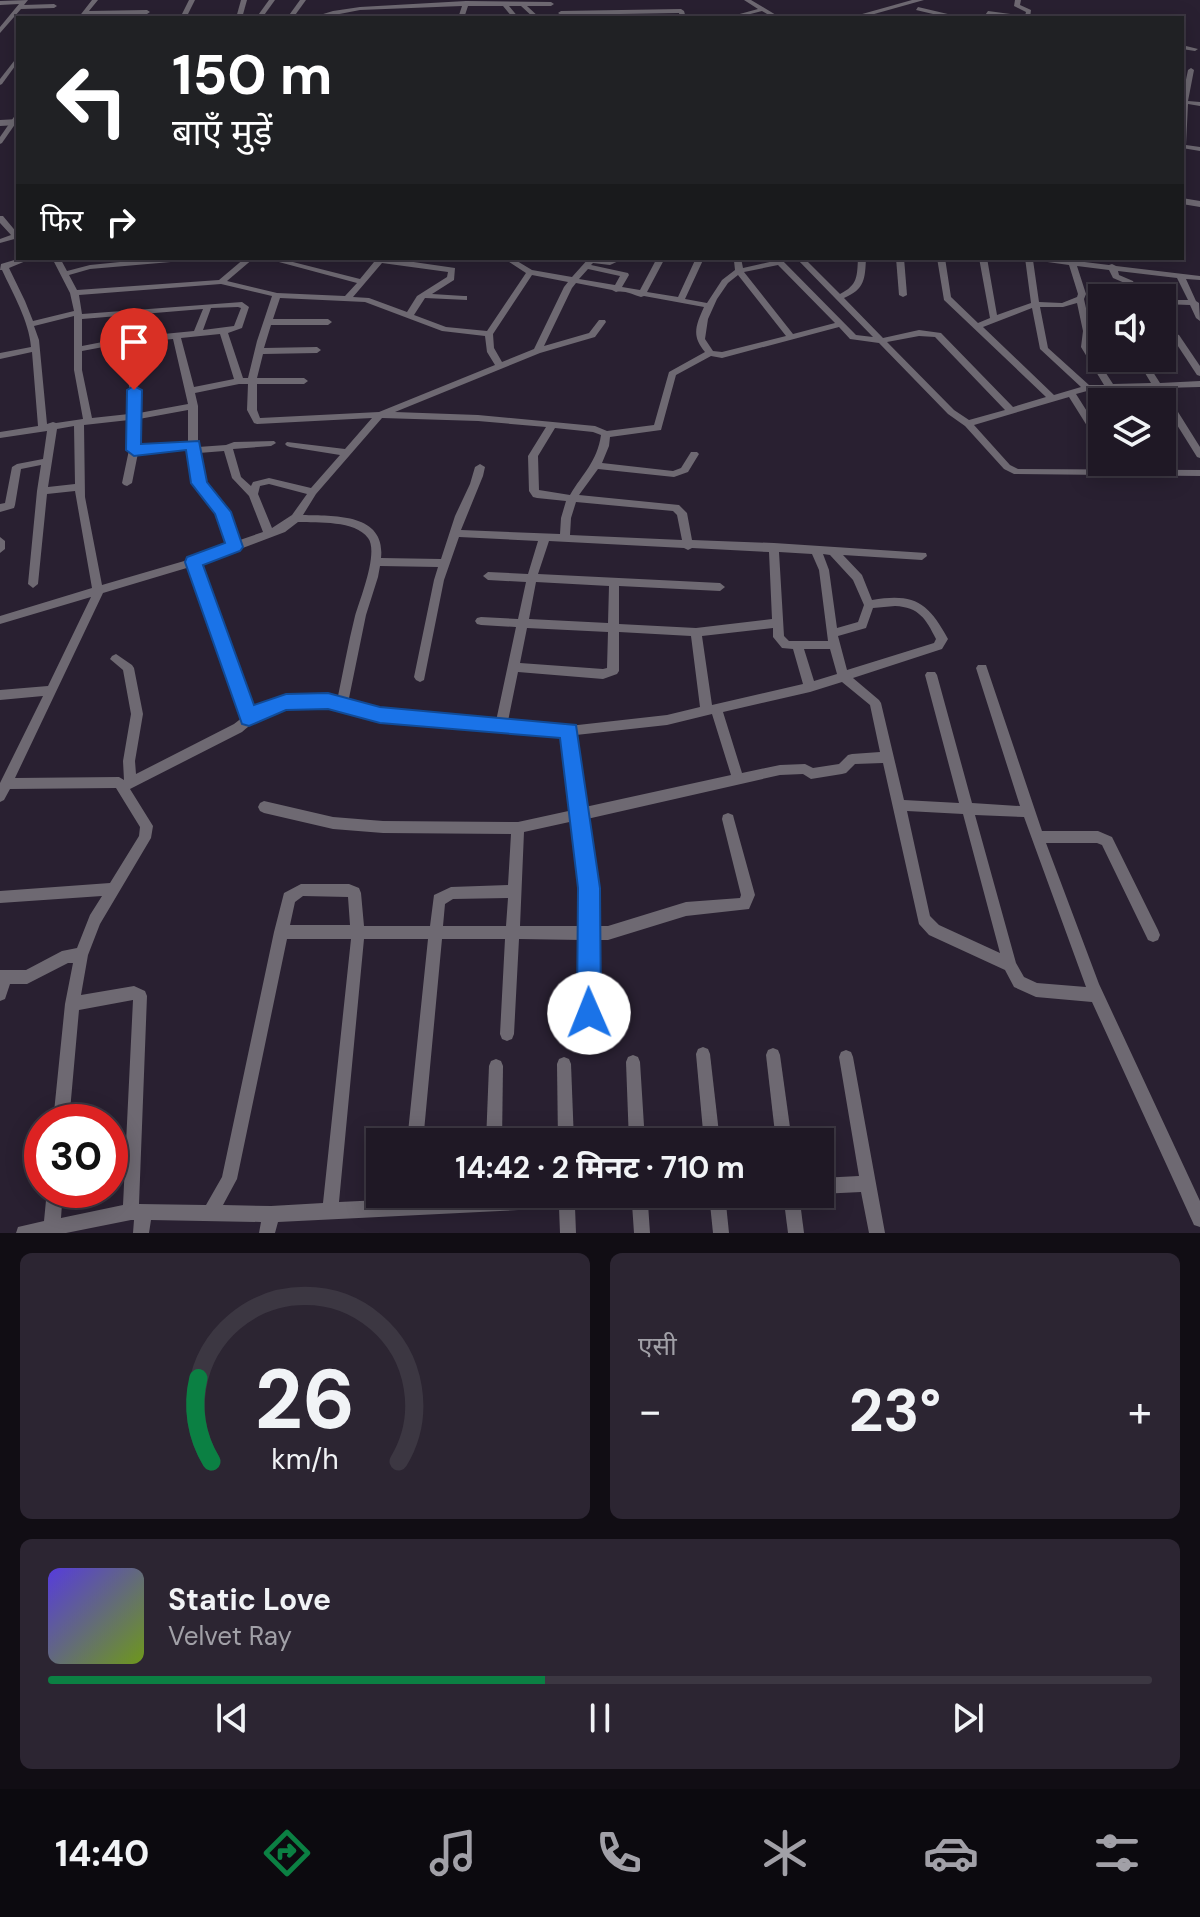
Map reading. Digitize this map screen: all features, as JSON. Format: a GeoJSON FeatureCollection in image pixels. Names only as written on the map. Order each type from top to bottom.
{"type":"FeatureCollection","features":[{"type":"Feature","properties":{"kind":"street"},"geometry":{"type":"LineString","coordinates":[[82,16],[95,0]]}},
{"type":"Feature","properties":{"kind":"street"},"geometry":{"type":"LineString","coordinates":[[82,16],[145,15],[154,0]]}},
{"type":"Feature","properties":{"kind":"street"},"geometry":{"type":"LineString","coordinates":[[316,16],[333,4],[378,1],[523,5],[550,2],[563,16],[682,15],[679,0]]}},
{"type":"Feature","properties":{"kind":"street"},"geometry":{"type":"LineString","coordinates":[[747,0],[775,16]]}},
{"type":"Feature","properties":{"kind":"street"},"geometry":{"type":"LineString","coordinates":[[859,16],[920,0]]}},
{"type":"Feature","properties":{"kind":"street"},"geometry":{"type":"LineString","coordinates":[[1018,0],[1017,6],[1029,11],[1027,16]]}},
{"type":"Feature","properties":{"kind":"street"},"geometry":{"type":"LineString","coordinates":[[0,3],[56,3]]}},
{"type":"Feature","properties":{"kind":"street"},"geometry":{"type":"LineString","coordinates":[[1,30],[23,3]]}},
{"type":"Feature","properties":{"kind":"street"},"geometry":{"type":"LineString","coordinates":[[462,16],[466,3]]}},
{"type":"Feature","properties":{"kind":"street"},"geometry":{"type":"LineString","coordinates":[[908,3],[918,9],[946,16]]}},
{"type":"Feature","properties":{"kind":"street"},"geometry":{"type":"LineString","coordinates":[[504,4],[514,16]]}},
{"type":"Feature","properties":{"kind":"street"},"geometry":{"type":"LineString","coordinates":[[523,5],[535,16]]}},
{"type":"Feature","properties":{"kind":"street"},"geometry":{"type":"LineString","coordinates":[[950,16],[954,8]]}},
{"type":"Feature","properties":{"kind":"street"},"geometry":{"type":"LineString","coordinates":[[736,16],[763,9]]}},
{"type":"Feature","properties":{"kind":"street"},"geometry":{"type":"LineString","coordinates":[[916,16],[918,9]]}},
{"type":"Feature","properties":{"kind":"street"},"geometry":{"type":"LineString","coordinates":[[987,16],[988,13],[1011,16]]}},
{"type":"Feature","properties":{"kind":"street"},"geometry":{"type":"LineString","coordinates":[[0,15],[13,15]]}},
{"type":"Feature","properties":{"kind":"street"},"geometry":{"type":"LineString","coordinates":[[1184,47],[1195,49]]}},
{"type":"Feature","properties":{"kind":"street"},"geometry":{"type":"LineString","coordinates":[[1184,68],[1200,71]]}},
{"type":"Feature","properties":{"kind":"street"},"geometry":{"type":"LineString","coordinates":[[1191,70],[1184,98],[1200,104]]}},
{"type":"Feature","properties":{"kind":"street"},"geometry":{"type":"LineString","coordinates":[[0,83],[4,74]]}},
{"type":"Feature","properties":{"kind":"street"},"geometry":{"type":"LineString","coordinates":[[0,142],[16,121]]}},
{"type":"Feature","properties":{"kind":"street"},"geometry":{"type":"LineString","coordinates":[[0,218],[16,235]]}},
{"type":"Feature","properties":{"kind":"street"},"geometry":{"type":"LineString","coordinates":[[23,260],[2,267],[29,325],[48,426],[33,584]]}},
{"type":"Feature","properties":{"kind":"street"},"geometry":{"type":"LineString","coordinates":[[0,796],[6,784],[7,768],[52,691],[98,593],[79,487],[84,422],[78,370],[78,315],[74,293],[57,260]]}},
{"type":"Feature","properties":{"kind":"street"},"geometry":{"type":"LineString","coordinates":[[65,274],[90,267],[144,260]]}},
{"type":"Feature","properties":{"kind":"street"},"geometry":{"type":"LineString","coordinates":[[221,282],[248,260]]}},
{"type":"Feature","properties":{"kind":"street"},"geometry":{"type":"LineString","coordinates":[[276,260],[362,282]]}},
{"type":"Feature","properties":{"kind":"street"},"geometry":{"type":"LineString","coordinates":[[347,299],[381,260],[452,270],[451,278],[423,296],[409,316]]}},
{"type":"Feature","properties":{"kind":"street"},"geometry":{"type":"LineString","coordinates":[[510,260],[530,272],[573,282],[711,306]]}},
{"type":"Feature","properties":{"kind":"street"},"geometry":{"type":"LineString","coordinates":[[591,262],[610,263],[617,260]]}},
{"type":"Feature","properties":{"kind":"street"},"geometry":{"type":"LineString","coordinates":[[641,295],[660,260]]}},
{"type":"Feature","properties":{"kind":"street"},"geometry":{"type":"LineString","coordinates":[[680,301],[699,260]]}},
{"type":"Feature","properties":{"kind":"street"},"geometry":{"type":"LineString","coordinates":[[738,260],[739,271],[791,337]]}},
{"type":"Feature","properties":{"kind":"street"},"geometry":{"type":"LineString","coordinates":[[710,353],[700,338],[711,306],[728,277],[778,260],[853,337],[881,341],[919,333],[938,335],[1011,411]]}},
{"type":"Feature","properties":{"kind":"street"},"geometry":{"type":"LineString","coordinates":[[802,260],[968,424],[1007,467],[1017,472],[1088,473]]}},
{"type":"Feature","properties":{"kind":"street"},"geometry":{"type":"LineString","coordinates":[[852,260],[861,268]]}},
{"type":"Feature","properties":{"kind":"street"},"geometry":{"type":"LineString","coordinates":[[838,298],[855,292],[860,284],[862,260]]}},
{"type":"Feature","properties":{"kind":"street"},"geometry":{"type":"LineString","coordinates":[[900,260],[903,295]]}},
{"type":"Feature","properties":{"kind":"street"},"geometry":{"type":"LineString","coordinates":[[941,260],[947,298],[1053,399]]}},
{"type":"Feature","properties":{"kind":"street"},"geometry":{"type":"LineString","coordinates":[[983,260],[994,320]]}},
{"type":"Feature","properties":{"kind":"street"},"geometry":{"type":"LineString","coordinates":[[1031,260],[1035,304],[1044,349],[1087,388]]}},
{"type":"Feature","properties":{"kind":"street"},"geometry":{"type":"LineString","coordinates":[[1052,260],[1200,278]]}},
{"type":"Feature","properties":{"kind":"street"},"geometry":{"type":"LineString","coordinates":[[537,351],[573,282],[591,262]]}},
{"type":"Feature","properties":{"kind":"street"},"geometry":{"type":"LineString","coordinates":[[591,262],[625,275],[616,290]]}},
{"type":"Feature","properties":{"kind":"street"},"geometry":{"type":"LineString","coordinates":[[1072,262],[1082,294],[1080,299],[1087,328],[1086,350],[1114,387]]}},
{"type":"Feature","properties":{"kind":"street"},"geometry":{"type":"LineString","coordinates":[[1112,266],[1116,276],[1130,284]]}},
{"type":"Feature","properties":{"kind":"street"},"geometry":{"type":"LineString","coordinates":[[501,367],[491,354],[489,334],[530,272]]}},
{"type":"Feature","properties":{"kind":"street"},"geometry":{"type":"LineString","coordinates":[[1180,275],[1196,303],[1200,318]]}},
{"type":"Feature","properties":{"kind":"street"},"geometry":{"type":"LineString","coordinates":[[74,293],[221,282],[277,295],[366,300],[445,329],[489,334]]}},
{"type":"Feature","properties":{"kind":"street"},"geometry":{"type":"LineString","coordinates":[[277,295],[251,381],[253,415],[257,421],[380,415],[478,418],[595,429],[606,434],[658,428],[672,374],[710,353],[722,355],[838,325]]}},
{"type":"Feature","properties":{"kind":"street"},"geometry":{"type":"LineString","coordinates":[[423,296],[464,298]]}},
{"type":"Feature","properties":{"kind":"street"},"geometry":{"type":"LineString","coordinates":[[977,326],[1035,304],[1063,305],[1080,299]]}},
{"type":"Feature","properties":{"kind":"street"},"geometry":{"type":"LineString","coordinates":[[1176,302],[1196,303]]}},
{"type":"Feature","properties":{"kind":"street"},"geometry":{"type":"LineString","coordinates":[[29,325],[78,315],[239,304],[245,307],[238,328],[78,349]]}},
{"type":"Feature","properties":{"kind":"street"},"geometry":{"type":"LineString","coordinates":[[198,333],[208,306]]}},
{"type":"Feature","properties":{"kind":"street"},"geometry":{"type":"LineString","coordinates":[[268,322],[328,322]]}},
{"type":"Feature","properties":{"kind":"street"},"geometry":{"type":"LineString","coordinates":[[0,620],[98,593],[269,534],[296,518],[313,492],[380,415],[537,351],[592,335],[602,322]]}},
{"type":"Feature","properties":{"kind":"street"},"geometry":{"type":"LineString","coordinates":[[223,331],[239,381]]}},
{"type":"Feature","properties":{"kind":"street"},"geometry":{"type":"LineString","coordinates":[[176,335],[193,406],[199,483],[223,512],[234,547]]}},
{"type":"Feature","properties":{"kind":"street"},"geometry":{"type":"LineString","coordinates":[[1176,337],[1200,373]]}},
{"type":"Feature","properties":{"kind":"street"},"geometry":{"type":"LineString","coordinates":[[123,341],[134,390],[134,450],[127,483]]}},
{"type":"Feature","properties":{"kind":"street"},"geometry":{"type":"LineString","coordinates":[[0,356],[35,349]]}},
{"type":"Feature","properties":{"kind":"street"},"geometry":{"type":"LineString","coordinates":[[260,351],[317,350]]}},
{"type":"Feature","properties":{"kind":"street"},"geometry":{"type":"LineString","coordinates":[[1150,372],[1200,455]]}},
{"type":"Feature","properties":{"kind":"street"},"geometry":{"type":"LineString","coordinates":[[190,391],[239,381],[304,381]]}},
{"type":"Feature","properties":{"kind":"street"},"geometry":{"type":"LineString","coordinates":[[968,424],[1087,388],[1200,384]]}},
{"type":"Feature","properties":{"kind":"street"},"geometry":{"type":"LineString","coordinates":[[1071,393],[1088,420]]}},
{"type":"Feature","properties":{"kind":"street"},"geometry":{"type":"LineString","coordinates":[[0,435],[193,406]]}},
{"type":"Feature","properties":{"kind":"street"},"geometry":{"type":"LineString","coordinates":[[552,425],[533,456],[534,491],[544,497],[573,497],[675,508],[682,513],[688,546]]}},
{"type":"Feature","properties":{"kind":"street"},"geometry":{"type":"LineString","coordinates":[[565,537],[566,518],[573,497],[597,466],[606,434]]}},
{"type":"Feature","properties":{"kind":"street"},"geometry":{"type":"LineString","coordinates":[[134,450],[228,448],[271,443]]}},
{"type":"Feature","properties":{"kind":"street"},"geometry":{"type":"LineString","coordinates":[[290,444],[348,453]]}},
{"type":"Feature","properties":{"kind":"street"},"geometry":{"type":"LineString","coordinates":[[228,448],[237,478],[253,494],[269,534]]}},
{"type":"Feature","properties":{"kind":"street"},"geometry":{"type":"LineString","coordinates":[[597,466],[681,474],[694,454]]}},
{"type":"Feature","properties":{"kind":"street"},"geometry":{"type":"LineString","coordinates":[[0,508],[10,505],[17,467],[47,461]]}},
{"type":"Feature","properties":{"kind":"street"},"geometry":{"type":"LineString","coordinates":[[420,677],[444,563],[460,512],[476,486],[480,467]]}},
{"type":"Feature","properties":{"kind":"street"},"geometry":{"type":"LineString","coordinates":[[1176,474],[1200,473]]}},
{"type":"Feature","properties":{"kind":"street"},"geometry":{"type":"LineString","coordinates":[[253,494],[256,484],[269,481],[313,492]]}},
{"type":"Feature","properties":{"kind":"street"},"geometry":{"type":"LineString","coordinates":[[42,491],[79,487]]}},
{"type":"Feature","properties":{"kind":"street"},"geometry":{"type":"LineString","coordinates":[[296,518],[350,521],[372,534],[377,546],[341,707]]}},
{"type":"Feature","properties":{"kind":"street"},"geometry":{"type":"LineString","coordinates":[[455,533],[922,556]]}},
{"type":"Feature","properties":{"kind":"street"},"geometry":{"type":"LineString","coordinates":[[501,726],[532,577],[545,536]]}},
{"type":"Feature","properties":{"kind":"street"},"geometry":{"type":"LineString","coordinates":[[0,541],[0,549]]}},
{"type":"Feature","properties":{"kind":"street"},"geometry":{"type":"LineString","coordinates":[[774,547],[781,642],[797,645],[833,640],[862,625],[869,605],[858,578],[833,551]]}},
{"type":"Feature","properties":{"kind":"street"},"geometry":{"type":"LineString","coordinates":[[816,550],[824,570],[833,640],[843,676],[875,703],[924,919],[934,930],[1010,965]]}},
{"type":"Feature","properties":{"kind":"street"},"geometry":{"type":"LineString","coordinates":[[194,562],[249,718]]}},
{"type":"Feature","properties":{"kind":"street"},"geometry":{"type":"LineString","coordinates":[[375,562],[444,563]]}},
{"type":"Feature","properties":{"kind":"street"},"geometry":{"type":"LineString","coordinates":[[488,576],[720,587]]}},
{"type":"Feature","properties":{"kind":"street"},"geometry":{"type":"LineString","coordinates":[[514,667],[610,673],[614,667],[614,582]]}},
{"type":"Feature","properties":{"kind":"street"},"geometry":{"type":"LineString","coordinates":[[6,784],[99,781],[127,785],[238,728],[268,706],[286,702],[328,701],[341,707],[380,715],[569,731],[667,720],[810,687],[938,646],[942,639],[932,617],[923,608],[907,601],[869,605]]}},
{"type":"Feature","properties":{"kind":"street"},"geometry":{"type":"LineString","coordinates":[[481,621],[696,632],[778,623]]}},
{"type":"Feature","properties":{"kind":"street"},"geometry":{"type":"LineString","coordinates":[[696,632],[712,711],[738,779]]}},
{"type":"Feature","properties":{"kind":"street"},"geometry":{"type":"LineString","coordinates":[[797,645],[810,687]]}},
{"type":"Feature","properties":{"kind":"street"},"geometry":{"type":"LineString","coordinates":[[63,1104],[72,1004],[81,955],[95,920],[145,838],[147,826],[127,785],[137,714],[128,668],[116,659]]}},
{"type":"Feature","properties":{"kind":"street"},"geometry":{"type":"LineString","coordinates":[[982,668],[1028,812],[1097,995],[1200,1219]]}},
{"type":"Feature","properties":{"kind":"street"},"geometry":{"type":"LineString","coordinates":[[931,675],[1010,965],[1019,982],[1036,990],[1097,995]]}},
{"type":"Feature","properties":{"kind":"street"},"geometry":{"type":"LineString","coordinates":[[0,695],[52,691]]}},
{"type":"Feature","properties":{"kind":"street"},"geometry":{"type":"LineString","coordinates":[[569,731],[589,888],[590,1040]]}},
{"type":"Feature","properties":{"kind":"street"},"geometry":{"type":"LineString","coordinates":[[264,807],[313,819],[358,825],[518,828],[780,770],[805,769],[811,774],[820,774],[842,769],[852,759],[889,757]]}},
{"type":"Feature","properties":{"kind":"street"},"geometry":{"type":"LineString","coordinates":[[899,805],[1028,812]]}},
{"type":"Feature","properties":{"kind":"street"},"geometry":{"type":"LineString","coordinates":[[281,932],[588,934],[621,931],[686,909],[744,904],[748,895],[728,819]]}},
{"type":"Feature","properties":{"kind":"street"},"geometry":{"type":"LineString","coordinates":[[507,1034],[518,828]]}},
{"type":"Feature","properties":{"kind":"street"},"geometry":{"type":"LineString","coordinates":[[1037,837],[1098,837],[1107,841],[1153,935]]}},
{"type":"Feature","properties":{"kind":"street"},"geometry":{"type":"LineString","coordinates":[[0,897],[114,889]]}},
{"type":"Feature","properties":{"kind":"street"},"geometry":{"type":"LineString","coordinates":[[210,1213],[229,1179],[281,932],[294,893],[301,890],[349,890],[357,899],[358,934],[330,1211]]}},
{"type":"Feature","properties":{"kind":"street"},"geometry":{"type":"LineString","coordinates":[[416,1128],[439,900],[443,895],[514,891]]}},
{"type":"Feature","properties":{"kind":"street"},"geometry":{"type":"LineString","coordinates":[[0,994],[3,977],[27,977],[67,956],[81,955]]}},
{"type":"Feature","properties":{"kind":"street"},"geometry":{"type":"LineString","coordinates":[[72,1004],[134,993],[140,996],[137,1213],[141,1233]]}},
{"type":"Feature","properties":{"kind":"street"},"geometry":{"type":"LineString","coordinates":[[703,1054],[711,1128]]}},
{"type":"Feature","properties":{"kind":"street"},"geometry":{"type":"LineString","coordinates":[[773,1055],[782,1128]]}},
{"type":"Feature","properties":{"kind":"street"},"geometry":{"type":"LineString","coordinates":[[846,1057],[877,1233]]}},
{"type":"Feature","properties":{"kind":"street"},"geometry":{"type":"LineString","coordinates":[[633,1062],[636,1128]]}},
{"type":"Feature","properties":{"kind":"street"},"geometry":{"type":"LineString","coordinates":[[564,1064],[566,1128]]}},
{"type":"Feature","properties":{"kind":"street"},"geometry":{"type":"LineString","coordinates":[[494,1128],[496,1066]]}},
{"type":"Feature","properties":{"kind":"street"},"geometry":{"type":"LineString","coordinates":[[834,1185],[868,1184]]}},
{"type":"Feature","properties":{"kind":"street"},"geometry":{"type":"LineString","coordinates":[[24,1233],[137,1213],[271,1214],[366,1206]]}},
{"type":"Feature","properties":{"kind":"street"},"geometry":{"type":"LineString","coordinates":[[56,1208],[57,1228]]}},
{"type":"Feature","properties":{"kind":"street"},"geometry":{"type":"LineString","coordinates":[[567,1208],[568,1233]]}},
{"type":"Feature","properties":{"kind":"street"},"geometry":{"type":"LineString","coordinates":[[641,1208],[642,1233]]}},
{"type":"Feature","properties":{"kind":"street"},"geometry":{"type":"LineString","coordinates":[[718,1208],[721,1233]]}},
{"type":"Feature","properties":{"kind":"street"},"geometry":{"type":"LineString","coordinates":[[793,1208],[796,1233]]}},
{"type":"Feature","properties":{"kind":"street"},"geometry":{"type":"LineString","coordinates":[[267,1233],[271,1214]]}},
{"type":"Feature","properties":{"kind":"route"},"geometry":{"type":"LineString","coordinates":[[134,390],[134,450],[193,444],[199,483],[223,512],[234,547],[194,562],[249,718],[268,706],[286,702],[328,701],[341,707],[380,715],[569,731],[589,888],[589,1013]]}}]}
